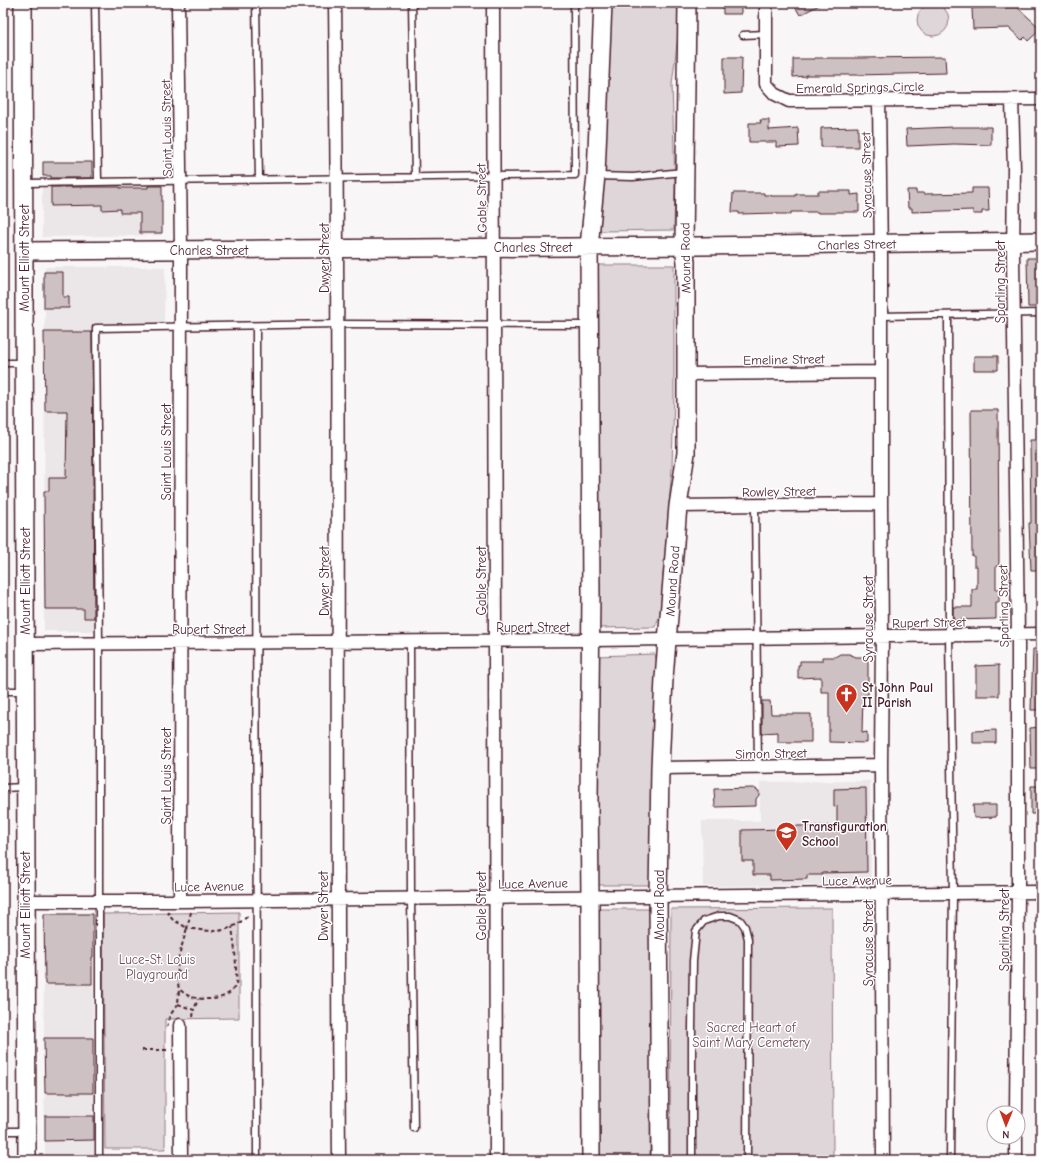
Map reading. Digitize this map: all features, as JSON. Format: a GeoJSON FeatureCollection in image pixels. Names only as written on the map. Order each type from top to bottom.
{"type":"FeatureCollection","features":[{"type":"Feature","properties":{"kind":"main road","name":"Mount Elliott Street"},"geometry":{"type":"LineString","coordinates":[[23,3],[27,1160]]}},
{"type":"Feature","properties":{"kind":"main road"},"geometry":{"type":"LineString","coordinates":[[591,1160],[589,799],[589,247],[596,176],[603,3]]}},
{"type":"Feature","properties":{"kind":"main road","name":"Mound Road"},"geometry":{"type":"LineString","coordinates":[[660,1160],[658,896],[660,768],[663,694],[678,506],[686,453],[686,262],[684,246],[687,3]]}},
{"type":"Feature","properties":{"kind":"main road","name":"Charles Street"},"geometry":{"type":"LineString","coordinates":[[24,251],[495,248],[1041,241]]}},
{"type":"Feature","properties":{"kind":"street","name":"Saint Louis Street"},"geometry":{"type":"LineString","coordinates":[[178,3],[181,250],[180,901]]}},
{"type":"Feature","properties":{"kind":"street","name":"Dwyer Street"},"geometry":{"type":"LineString","coordinates":[[335,3],[338,249],[337,899],[339,1160]]}},
{"type":"Feature","properties":{"kind":"street","name":"Gable Street"},"geometry":{"type":"LineString","coordinates":[[493,3],[495,176],[496,1160]]}},
{"type":"Feature","properties":{"kind":"street","name":"Emerald Springs Circle"},"geometry":{"type":"LineString","coordinates":[[766,3],[766,84],[775,94],[789,101],[1041,99]]}},
{"type":"Feature","properties":{"kind":"street","name":"Sparling Street"},"geometry":{"type":"LineString","coordinates":[[1012,100],[1014,168],[1014,313],[1018,635],[1016,1105]]}},
{"type":"Feature","properties":{"kind":"street","name":"Syracuse Street"},"geometry":{"type":"LineString","coordinates":[[879,101],[881,244],[883,1160]]}},
{"type":"Feature","properties":{"kind":"street","name":"Emeline Street"},"geometry":{"type":"LineString","coordinates":[[687,374],[881,372]]}},
{"type":"Feature","properties":{"kind":"street","name":"Rowley Street"},"geometry":{"type":"LineString","coordinates":[[678,506],[881,504]]}},
{"type":"Feature","properties":{"kind":"street","name":"Rupert Street"},"geometry":{"type":"LineString","coordinates":[[25,644],[667,640],[1041,634]]}},
{"type":"Feature","properties":{"kind":"street","name":"Simon Street"},"geometry":{"type":"LineString","coordinates":[[660,768],[882,765]]}},
{"type":"Feature","properties":{"kind":"street","name":"Luce Avenue"},"geometry":{"type":"LineString","coordinates":[[25,901],[180,901],[1041,892]]}},
{"type":"Feature","properties":{"kind":"street"},"geometry":{"type":"LineString","coordinates":[[180,1025],[181,1160]]}},
{"type":"Feature","properties":{"kind":"street"},"geometry":{"type":"LineString","coordinates":[[1016,1145],[1016,1160]]}},
{"type":"Feature","properties":{"kind":"lane"},"geometry":{"type":"LineString","coordinates":[[95,3],[98,181]]}},
{"type":"Feature","properties":{"kind":"lane"},"geometry":{"type":"LineString","coordinates":[[256,3],[259,179]]}},
{"type":"Feature","properties":{"kind":"lane"},"geometry":{"type":"LineString","coordinates":[[412,3],[415,177]]}},
{"type":"Feature","properties":{"kind":"lane"},"geometry":{"type":"LineString","coordinates":[[24,183],[575,175],[574,3]]}},
{"type":"Feature","properties":{"kind":"lane"},"geometry":{"type":"LineString","coordinates":[[743,35],[766,34]]}},
{"type":"Feature","properties":{"kind":"lane"},"geometry":{"type":"LineString","coordinates":[[596,176],[633,177],[685,172]]}},
{"type":"Feature","properties":{"kind":"lane"},"geometry":{"type":"LineString","coordinates":[[881,316],[1041,313]]}},
{"type":"Feature","properties":{"kind":"lane"},"geometry":{"type":"LineString","coordinates":[[948,315],[949,636],[953,893],[950,1160]]}},
{"type":"Feature","properties":{"kind":"lane"},"geometry":{"type":"LineString","coordinates":[[99,1160],[99,644],[96,328],[338,324],[590,325]]}},
{"type":"Feature","properties":{"kind":"lane"},"geometry":{"type":"LineString","coordinates":[[256,326],[257,1160]]}},
{"type":"Feature","properties":{"kind":"lane"},"geometry":{"type":"LineString","coordinates":[[3,363],[25,363]]}},
{"type":"Feature","properties":{"kind":"lane"},"geometry":{"type":"LineString","coordinates":[[755,506],[758,767]]}},
{"type":"Feature","properties":{"kind":"lane"},"geometry":{"type":"LineString","coordinates":[[410,642],[414,1128]]}},
{"type":"Feature","properties":{"kind":"lane"},"geometry":{"type":"LineString","coordinates":[[3,691],[25,691]]}},
{"type":"Feature","properties":{"kind":"lane"},"geometry":{"type":"LineString","coordinates":[[3,788],[25,787]]}},
{"type":"Feature","properties":{"kind":"lane"},"geometry":{"type":"LineString","coordinates":[[692,1160],[693,961],[696,931],[704,921],[719,916],[730,916],[740,920],[745,927],[748,939],[747,1160]]}},
{"type":"Feature","properties":{"kind":"lane"},"geometry":{"type":"LineString","coordinates":[[3,1131],[27,1131]]}},
{"type":"Feature","properties":{"kind":"path"},"geometry":{"type":"LineString","coordinates":[[167,908],[167,911],[172,919],[187,928],[218,932],[232,927],[250,914]]}},
{"type":"Feature","properties":{"kind":"path"},"geometry":{"type":"LineString","coordinates":[[167,1027],[171,1014],[178,1004],[179,989],[176,971],[190,914]]}},
{"type":"Feature","properties":{"kind":"path"},"geometry":{"type":"LineString","coordinates":[[179,989],[183,993],[198,999],[216,999],[232,990],[236,983],[236,958],[232,927]]}},
{"type":"Feature","properties":{"kind":"path"},"geometry":{"type":"LineString","coordinates":[[176,971],[190,971]]}},
{"type":"Feature","properties":{"kind":"path"},"geometry":{"type":"LineString","coordinates":[[193,1017],[198,999]]}},
{"type":"Feature","properties":{"kind":"path"},"geometry":{"type":"LineString","coordinates":[[178,1004],[194,1010]]}},
{"type":"Feature","properties":{"kind":"path"},"geometry":{"type":"LineString","coordinates":[[142,1050],[167,1050]]}},
{"type":"Feature","properties":{"kind":"shaded area"},"geometry":{"type":"Polygon","coordinates":[[[3,30],[5,30],[4,273],[7,698],[5,1160],[3,1160],[3,30]]]}},
{"type":"Feature","properties":{"kind":"shaded area"},"geometry":{"type":"Polygon","coordinates":[[[160,184],[161,235],[42,237],[42,186],[160,184]]]}},
{"type":"Feature","properties":{"kind":"shaded area"},"geometry":{"type":"Polygon","coordinates":[[[45,267],[165,267],[164,323],[95,323],[95,631],[44,631],[45,267]]]}},
{"type":"Feature","properties":{"kind":"shaded area","name":"Transfiguration School"},"geometry":{"type":"Polygon","coordinates":[[[870,781],[871,885],[703,886],[702,821],[760,821],[760,782],[870,781]]]}},
{"type":"Feature","properties":{"kind":"shaded area"},"geometry":{"type":"Polygon","coordinates":[[[92,913],[94,1160],[45,1160],[43,914],[92,913]]]}},
{"type":"Feature","properties":{"kind":"green space"},"geometry":{"type":"Polygon","coordinates":[[[608,3],[677,3],[679,28],[672,84],[675,186],[674,230],[600,231],[604,164],[608,3]]]}},
{"type":"Feature","properties":{"kind":"green space"},"geometry":{"type":"Polygon","coordinates":[[[933,4],[944,9],[949,20],[944,31],[933,36],[922,31],[917,20],[922,9],[933,4]]]}},
{"type":"Feature","properties":{"kind":"green space"},"geometry":{"type":"Polygon","coordinates":[[[594,265],[674,265],[674,394],[672,468],[660,615],[655,627],[597,628],[594,265]]]}},
{"type":"Feature","properties":{"kind":"green space"},"geometry":{"type":"Polygon","coordinates":[[[655,654],[657,663],[652,885],[598,885],[596,656],[655,654]]]}},
{"type":"Feature","properties":{"kind":"green space","name":"Sacred Heart of Saint Mary Cemetery"},"geometry":{"type":"Polygon","coordinates":[[[832,908],[833,1160],[670,1160],[671,909],[832,908]]]}},
{"type":"Feature","properties":{"kind":"green space"},"geometry":{"type":"Polygon","coordinates":[[[595,909],[652,909],[650,1160],[595,1160],[595,909]]]}},
{"type":"Feature","properties":{"kind":"green space","name":"Luce-St. Louis Playground"},"geometry":{"type":"Polygon","coordinates":[[[239,912],[239,1018],[165,1019],[165,1149],[105,1149],[103,914],[239,912]]]}},
{"type":"Feature","properties":{"kind":"building"},"geometry":{"type":"Polygon","coordinates":[[[723,3],[741,3],[741,14],[723,14],[723,3]]]}},
{"type":"Feature","properties":{"kind":"building"},"geometry":{"type":"Polygon","coordinates":[[[793,3],[823,3],[800,15],[793,3]]]}},
{"type":"Feature","properties":{"kind":"building"},"geometry":{"type":"Polygon","coordinates":[[[1017,7],[1041,29],[1028,41],[1025,37],[1022,40],[1009,28],[973,29],[972,8],[1017,7]]]}},
{"type":"Feature","properties":{"kind":"building"},"geometry":{"type":"Polygon","coordinates":[[[724,57],[742,57],[741,93],[724,94],[724,57]]]}},
{"type":"Feature","properties":{"kind":"building"},"geometry":{"type":"Polygon","coordinates":[[[945,57],[946,73],[806,75],[793,77],[793,59],[945,57]]]}},
{"type":"Feature","properties":{"kind":"building"},"geometry":{"type":"Polygon","coordinates":[[[760,120],[769,120],[769,130],[798,128],[799,146],[776,147],[776,142],[749,142],[749,123],[761,123],[760,120]]]}},
{"type":"Feature","properties":{"kind":"building"},"geometry":{"type":"Polygon","coordinates":[[[858,127],[858,147],[821,147],[821,128],[858,127]]]}},
{"type":"Feature","properties":{"kind":"building"},"geometry":{"type":"Polygon","coordinates":[[[991,127],[991,145],[954,144],[907,146],[906,129],[991,127]]]}},
{"type":"Feature","properties":{"kind":"building"},"geometry":{"type":"Polygon","coordinates":[[[43,162],[92,162],[92,178],[51,178],[51,176],[43,176],[43,162]]]}},
{"type":"Feature","properties":{"kind":"building"},"geometry":{"type":"Polygon","coordinates":[[[148,186],[162,186],[162,233],[140,233],[140,213],[120,213],[120,209],[102,210],[102,205],[51,206],[51,187],[148,188],[148,186]]]}},
{"type":"Feature","properties":{"kind":"building"},"geometry":{"type":"Polygon","coordinates":[[[972,188],[988,188],[989,211],[982,211],[982,214],[973,214],[973,210],[912,212],[912,208],[908,208],[907,190],[916,190],[916,193],[924,194],[972,193],[972,188]]]}},
{"type":"Feature","properties":{"kind":"building"},"geometry":{"type":"Polygon","coordinates":[[[818,191],[851,191],[851,195],[859,194],[859,212],[739,214],[739,212],[732,212],[733,193],[764,193],[764,195],[771,196],[796,196],[796,194],[818,194],[818,191]]]}},
{"type":"Feature","properties":{"kind":"building"},"geometry":{"type":"Polygon","coordinates":[[[1027,258],[1041,258],[1041,307],[1028,307],[1027,258]]]}},
{"type":"Feature","properties":{"kind":"building"},"geometry":{"type":"Polygon","coordinates":[[[44,272],[63,272],[63,297],[69,297],[69,308],[44,308],[44,272]]]}},
{"type":"Feature","properties":{"kind":"building"},"geometry":{"type":"Polygon","coordinates":[[[44,332],[92,332],[94,618],[84,618],[84,609],[45,609],[44,491],[49,491],[49,478],[66,478],[67,411],[45,411],[44,332]]]}},
{"type":"Feature","properties":{"kind":"building"},"geometry":{"type":"Polygon","coordinates":[[[974,356],[998,356],[998,370],[974,370],[974,356]]]}},
{"type":"Feature","properties":{"kind":"building"},"geometry":{"type":"Polygon","coordinates":[[[971,410],[998,410],[999,566],[996,566],[996,589],[999,589],[999,602],[996,602],[996,619],[953,620],[953,607],[972,607],[972,589],[977,589],[977,566],[974,566],[974,556],[972,556],[971,410]]]}},
{"type":"Feature","properties":{"kind":"building"},"geometry":{"type":"Polygon","coordinates":[[[1030,440],[1041,440],[1041,570],[1031,570],[1029,523],[1031,523],[1030,440]]]}},
{"type":"Feature","properties":{"kind":"building"},"geometry":{"type":"Polygon","coordinates":[[[1033,649],[1041,649],[1041,710],[1031,710],[1033,649]]]}},
{"type":"Feature","properties":{"kind":"building","name":"St John Paul II Parish"},"geometry":{"type":"Polygon","coordinates":[[[840,654],[849,654],[856,657],[868,657],[868,695],[863,695],[862,733],[867,732],[867,743],[829,742],[829,692],[821,692],[821,677],[798,678],[798,665],[800,665],[800,661],[822,661],[822,657],[835,657],[840,654]]]}},
{"type":"Feature","properties":{"kind":"building"},"geometry":{"type":"Polygon","coordinates":[[[999,665],[999,696],[976,696],[976,666],[999,665]]]}},
{"type":"Feature","properties":{"kind":"building"},"geometry":{"type":"Polygon","coordinates":[[[762,701],[770,701],[771,714],[811,714],[811,742],[778,742],[778,732],[762,733],[762,701]]]}},
{"type":"Feature","properties":{"kind":"building"},"geometry":{"type":"Polygon","coordinates":[[[1041,727],[1041,769],[1031,769],[1030,728],[1041,727]]]}},
{"type":"Feature","properties":{"kind":"building"},"geometry":{"type":"Polygon","coordinates":[[[996,730],[996,743],[973,743],[973,731],[996,730]]]}},
{"type":"Feature","properties":{"kind":"building"},"geometry":{"type":"Polygon","coordinates":[[[1031,786],[1041,786],[1041,814],[1031,814],[1031,786]]]}},
{"type":"Feature","properties":{"kind":"building"},"geometry":{"type":"Polygon","coordinates":[[[754,788],[759,791],[759,795],[756,799],[756,806],[715,807],[714,789],[754,788]]]}},
{"type":"Feature","properties":{"kind":"building"},"geometry":{"type":"Polygon","coordinates":[[[866,788],[867,872],[822,873],[822,875],[807,875],[807,879],[770,880],[770,875],[753,875],[753,861],[742,861],[742,830],[789,829],[789,826],[837,826],[837,806],[834,807],[834,789],[866,788]]]}},
{"type":"Feature","properties":{"kind":"building"},"geometry":{"type":"Polygon","coordinates":[[[973,805],[996,805],[996,817],[974,818],[973,805]]]}},
{"type":"Feature","properties":{"kind":"building"},"geometry":{"type":"Polygon","coordinates":[[[44,914],[93,914],[92,984],[45,984],[44,914]]]}},
{"type":"Feature","properties":{"kind":"building"},"geometry":{"type":"Polygon","coordinates":[[[44,1038],[93,1038],[93,1093],[45,1093],[44,1038]]]}},
{"type":"Feature","properties":{"kind":"building"},"geometry":{"type":"Polygon","coordinates":[[[45,1116],[94,1116],[94,1140],[45,1141],[45,1116]]]}},
{"type":"Feature","properties":{"kind":"place","name":"St John Paul II Parish"},"geometry":{"type":"Point","coordinates":[846,714]}},
{"type":"Feature","properties":{"kind":"place","name":"Transfiguration School"},"geometry":{"type":"Point","coordinates":[787,852]}}]}
